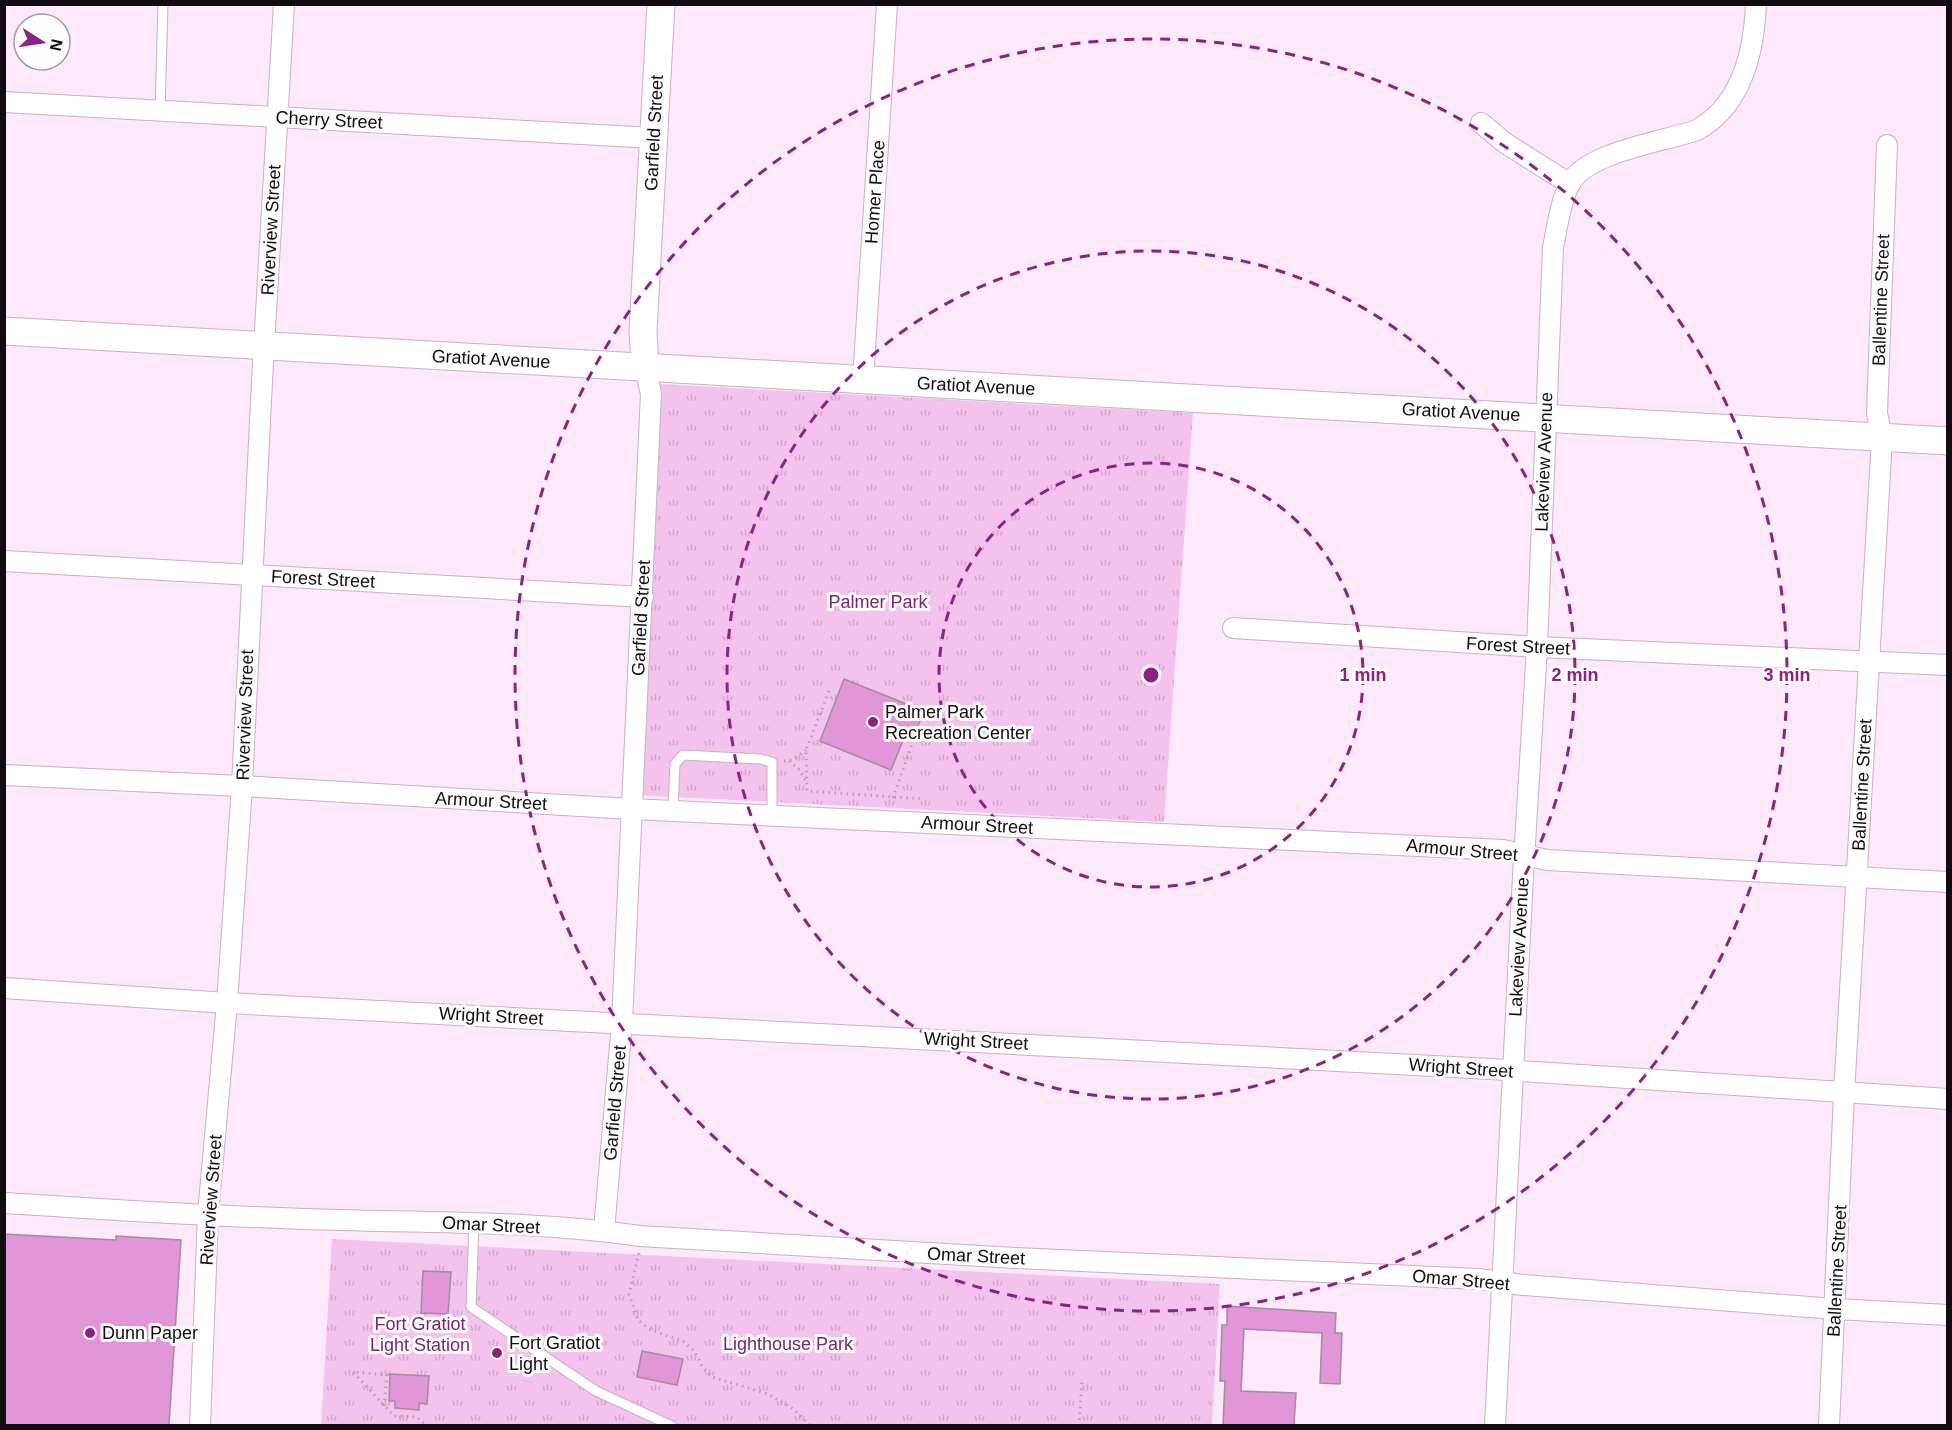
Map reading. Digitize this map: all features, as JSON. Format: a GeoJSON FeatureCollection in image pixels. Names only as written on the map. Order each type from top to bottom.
{"type":"FeatureCollection","features":[{"type":"Feature","properties":{"kind":"street","name":"Riverview Street"},"geometry":{"type":"LineString","coordinates":[[200,1425],[208,1214],[243,786],[264,346],[284,4]]}},
{"type":"Feature","properties":{"kind":"street","name":"Garfield Street"},"geometry":{"type":"LineString","coordinates":[[604,1231],[622,1022],[630,809],[643,597],[651,394],[645,367],[643,330],[661,4]]}},
{"type":"Feature","properties":{"kind":"street","name":"Homer Place"},"geometry":{"type":"LineString","coordinates":[[863,380],[887,4]]}},
{"type":"Feature","properties":{"kind":"street","name":"Lakeview Avenue"},"geometry":{"type":"LineString","coordinates":[[1495,1425],[1537,647],[1553,248],[1558,222],[1570,184],[1584,167],[1608,155],[1697,130],[1719,115],[1735,94],[1750,56],[1755,31],[1756,4]]}},
{"type":"Feature","properties":{"kind":"street","name":"Cherry Street"},"geometry":{"type":"LineString","coordinates":[[4,102],[654,138]]}},
{"type":"Feature","properties":{"kind":"street"},"geometry":{"type":"LineString","coordinates":[[1481,123],[1505,143],[1570,184]]}},
{"type":"Feature","properties":{"kind":"street","name":"Ballentine Street"},"geometry":{"type":"LineString","coordinates":[[1829,1425],[1844,1094],[1882,438],[1877,413],[1887,146]]}},
{"type":"Feature","properties":{"kind":"street","name":"Gratiot Avenue"},"geometry":{"type":"LineString","coordinates":[[4,331],[1947,441]]}},
{"type":"Feature","properties":{"kind":"street","name":"Forest Street"},"geometry":{"type":"LineString","coordinates":[[4,561],[643,597]]}},
{"type":"Feature","properties":{"kind":"street","name":"Forest Street"},"geometry":{"type":"LineString","coordinates":[[1233,628],[1537,647],[1947,665]]}},
{"type":"Feature","properties":{"kind":"street","name":"Armour Street"},"geometry":{"type":"LineString","coordinates":[[4,775],[243,786],[630,809],[1503,850],[1547,860],[1947,882]]}},
{"type":"Feature","properties":{"kind":"street","name":"Wright Street"},"geometry":{"type":"LineString","coordinates":[[4,988],[227,1003],[622,1022],[1947,1099]]}},
{"type":"Feature","properties":{"kind":"street","name":"Omar Street"},"geometry":{"type":"LineString","coordinates":[[4,1203],[303,1219],[474,1223],[604,1231],[640,1236],[1015,1258],[1479,1279],[1501,1284],[1947,1316]]}},
{"type":"Feature","properties":{"kind":"lane"},"geometry":{"type":"LineString","coordinates":[[160,111],[163,4]]}},
{"type":"Feature","properties":{"kind":"lane"},"geometry":{"type":"LineString","coordinates":[[673,811],[675,764],[683,755],[760,759],[772,762],[772,815]]}},
{"type":"Feature","properties":{"kind":"lane"},"geometry":{"type":"LineString","coordinates":[[474,1223],[471,1307],[596,1391],[672,1425]]}},
{"type":"Feature","properties":{"kind":"path"},"geometry":{"type":"LineString","coordinates":[[829,691],[806,750],[807,791],[924,800]]}},
{"type":"Feature","properties":{"kind":"path"},"geometry":{"type":"LineString","coordinates":[[893,798],[912,744]]}},
{"type":"Feature","properties":{"kind":"path"},"geometry":{"type":"LineString","coordinates":[[772,762],[789,761],[806,750]]}},
{"type":"Feature","properties":{"kind":"path"},"geometry":{"type":"LineString","coordinates":[[789,761],[800,770],[807,782]]}},
{"type":"Feature","properties":{"kind":"path"},"geometry":{"type":"LineString","coordinates":[[640,1236],[638,1260],[629,1294],[638,1320],[649,1329],[684,1342],[695,1352],[702,1366],[712,1377],[768,1394],[792,1408],[811,1425]]}},
{"type":"Feature","properties":{"kind":"path"},"geometry":{"type":"LineString","coordinates":[[384,1406],[387,1375],[353,1372],[384,1406],[394,1416],[417,1417],[426,1425]]}},
{"type":"Feature","properties":{"kind":"path"},"geometry":{"type":"LineString","coordinates":[[1079,1425],[1082,1380]]}},
{"type":"Feature","properties":{"kind":"path"},"geometry":{"type":"LineString","coordinates":[[400,1408],[400,1416]]}},
{"type":"Feature","properties":{"kind":"path"},"geometry":{"type":"LineString","coordinates":[[406,1417],[407,1409]]}},
{"type":"Feature","properties":{"kind":"path"},"geometry":{"type":"LineString","coordinates":[[412,1417],[413,1409]]}},
{"type":"Feature","properties":{"kind":"green space","name":"Palmer Park"},"geometry":{"type":"Polygon","coordinates":[[[659,384],[1193,413],[1164,822],[634,795],[659,384]]]}},
{"type":"Feature","properties":{"kind":"green space","name":"Lighthouse Park"},"geometry":{"type":"Polygon","coordinates":[[[332,1239],[1220,1284],[1212,1425],[321,1426],[332,1239]]]}},
{"type":"Feature","properties":{"kind":"building","name":"Palmer Park Recreation Center"},"geometry":{"type":"Polygon","coordinates":[[[844,679],[924,711],[914,736],[906,733],[891,770],[820,741],[844,679]]]}},
{"type":"Feature","properties":{"kind":"building","name":"Dunn Paper"},"geometry":{"type":"Polygon","coordinates":[[[4,1234],[116,1240],[116,1236],[181,1240],[169,1425],[4,1425],[4,1234]]]}},
{"type":"Feature","properties":{"kind":"building"},"geometry":{"type":"Polygon","coordinates":[[[423,1271],[451,1272],[448,1314],[421,1313],[423,1271]]]}},
{"type":"Feature","properties":{"kind":"building"},"geometry":{"type":"Polygon","coordinates":[[[1227,1306],[1336,1313],[1335,1333],[1342,1333],[1340,1384],[1320,1383],[1322,1333],[1244,1329],[1241,1391],[1296,1393],[1294,1425],[1223,1425],[1225,1381],[1220,1381],[1222,1325],[1227,1325],[1227,1306]]]}},
{"type":"Feature","properties":{"kind":"building"},"geometry":{"type":"Polygon","coordinates":[[[642,1351],[683,1359],[677,1385],[637,1377],[642,1351]]]}},
{"type":"Feature","properties":{"kind":"building"},"geometry":{"type":"Polygon","coordinates":[[[390,1374],[429,1376],[427,1404],[419,1403],[419,1410],[395,1408],[395,1401],[389,1401],[390,1374]]]}},
{"type":"Feature","properties":{"kind":"place","name":"Palmer Park Recreation Center"},"geometry":{"type":"Point","coordinates":[873,722]}},
{"type":"Feature","properties":{"kind":"place","name":"Dunn Paper"},"geometry":{"type":"Point","coordinates":[90,1333]}},
{"type":"Feature","properties":{"kind":"place","name":"Fort Gratiot Light"},"geometry":{"type":"Point","coordinates":[497,1353]}},
{"type":"Feature","properties":{"kind":"park label","name":"Fort Gratiot Light Station"},"geometry":{"type":"Point","coordinates":[420,1334]}}]}
